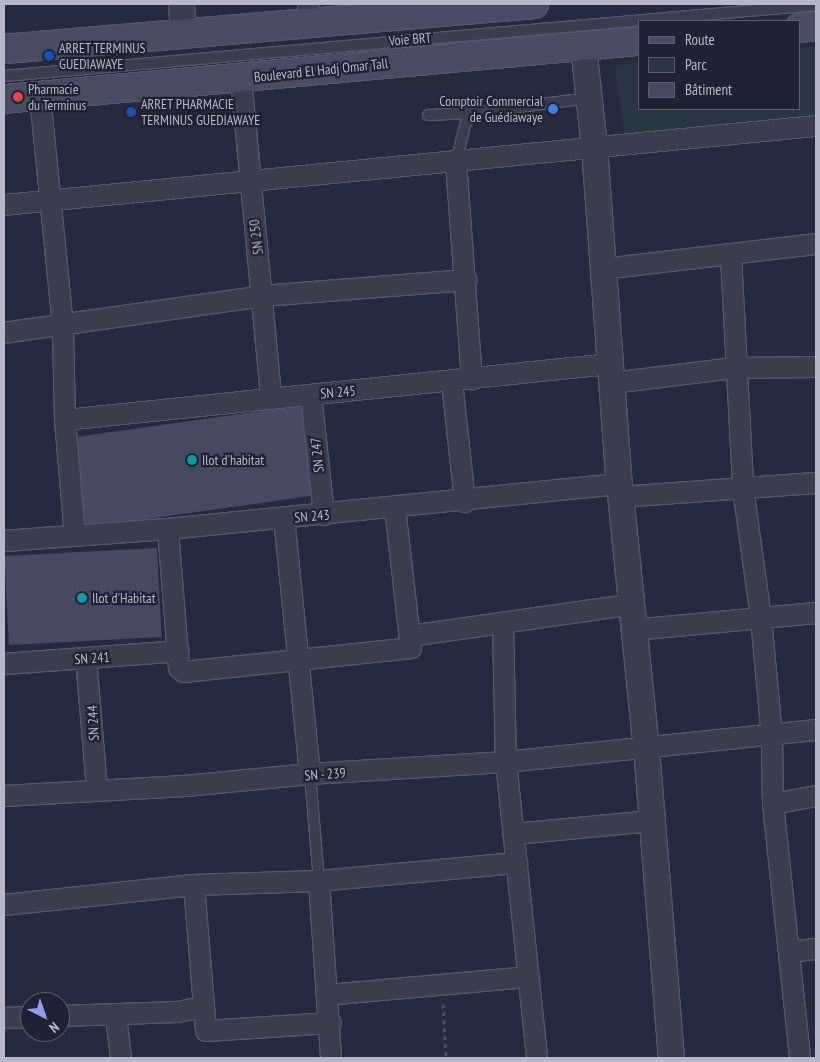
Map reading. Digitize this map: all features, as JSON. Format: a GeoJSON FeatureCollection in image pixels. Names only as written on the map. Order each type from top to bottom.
{"type":"FeatureCollection","features":[{"type":"Feature","properties":{"kind":"main road"},"geometry":{"type":"LineString","coordinates":[[4,49],[183,32],[309,12],[534,4]]}},
{"type":"Feature","properties":{"kind":"main road"},"geometry":{"type":"LineString","coordinates":[[800,28],[816,26]]}},
{"type":"Feature","properties":{"kind":"main road","name":"Boulevard El Hadj Omar Tall"},"geometry":{"type":"LineString","coordinates":[[4,100],[638,41]]}},
{"type":"Feature","properties":{"kind":"street"},"geometry":{"type":"LineString","coordinates":[[180,4],[183,32]]}},
{"type":"Feature","properties":{"kind":"street"},"geometry":{"type":"LineString","coordinates":[[583,46],[590,98],[629,606],[646,748],[671,1058]]}},
{"type":"Feature","properties":{"kind":"street","name":"SN 250"},"geometry":{"type":"LineString","coordinates":[[241,78],[271,397]]}},
{"type":"Feature","properties":{"kind":"street"},"geometry":{"type":"LineString","coordinates":[[40,96],[64,326],[65,420],[75,536]]}},
{"type":"Feature","properties":{"kind":"street"},"geometry":{"type":"LineString","coordinates":[[4,204],[816,126]]}},
{"type":"Feature","properties":{"kind":"street"},"geometry":{"type":"LineString","coordinates":[[456,162],[466,280],[462,380],[465,502]]}},
{"type":"Feature","properties":{"kind":"street"},"geometry":{"type":"LineString","coordinates":[[603,269],[731,256],[816,244]]}},
{"type":"Feature","properties":{"kind":"street"},"geometry":{"type":"LineString","coordinates":[[731,256],[735,368],[743,488],[761,618],[772,736],[773,804],[800,1058]]}},
{"type":"Feature","properties":{"kind":"street"},"geometry":{"type":"LineString","coordinates":[[4,333],[64,326],[263,296],[466,280]]}},
{"type":"Feature","properties":{"kind":"street","name":"SN 245"},"geometry":{"type":"LineString","coordinates":[[65,420],[271,397],[462,380],[735,368],[816,367]]}},
{"type":"Feature","properties":{"kind":"street","name":"SN 247"},"geometry":{"type":"LineString","coordinates":[[311,394],[324,515]]}},
{"type":"Feature","properties":{"kind":"street","name":"SN 243"},"geometry":{"type":"LineString","coordinates":[[4,541],[168,529],[620,490],[743,488],[816,483]]}},
{"type":"Feature","properties":{"kind":"street"},"geometry":{"type":"LineString","coordinates":[[168,529],[179,668],[184,672],[411,648],[395,508]]}},
{"type":"Feature","properties":{"kind":"street"},"geometry":{"type":"LineString","coordinates":[[284,518],[297,661],[310,774]]}},
{"type":"Feature","properties":{"kind":"street"},"geometry":{"type":"LineString","coordinates":[[410,636],[629,606]]}},
{"type":"Feature","properties":{"kind":"street"},"geometry":{"type":"LineString","coordinates":[[633,630],[816,612]]}},
{"type":"Feature","properties":{"kind":"street"},"geometry":{"type":"LineString","coordinates":[[503,623],[506,762],[537,1058]]}},
{"type":"Feature","properties":{"kind":"street","name":"SN 241"},"geometry":{"type":"LineString","coordinates":[[4,664],[179,651]]}},
{"type":"Feature","properties":{"kind":"street","name":"SN 244"},"geometry":{"type":"LineString","coordinates":[[86,658],[97,790]]}},
{"type":"Feature","properties":{"kind":"street","name":"SN - 239"},"geometry":{"type":"LineString","coordinates":[[4,796],[185,786],[310,774],[506,762],[816,730]]}},
{"type":"Feature","properties":{"kind":"street"},"geometry":{"type":"LineString","coordinates":[[773,804],[816,796]]}},
{"type":"Feature","properties":{"kind":"street"},"geometry":{"type":"LineString","coordinates":[[514,834],[652,821]]}},
{"type":"Feature","properties":{"kind":"street"},"geometry":{"type":"LineString","coordinates":[[4,905],[194,885],[319,881],[517,863]]}},
{"type":"Feature","properties":{"kind":"street"},"geometry":{"type":"LineString","coordinates":[[319,881],[327,995],[331,1024],[331,1058]]}},
{"type":"Feature","properties":{"kind":"street"},"geometry":{"type":"LineString","coordinates":[[194,885],[202,1007],[207,1032],[331,1024]]}},
{"type":"Feature","properties":{"kind":"street"},"geometry":{"type":"LineString","coordinates":[[790,952],[816,949]]}},
{"type":"Feature","properties":{"kind":"street"},"geometry":{"type":"LineString","coordinates":[[327,995],[441,983],[528,977]]}},
{"type":"Feature","properties":{"kind":"street"},"geometry":{"type":"LineString","coordinates":[[70,1016],[116,1016],[178,1012],[202,1007]]}},
{"type":"Feature","properties":{"kind":"street"},"geometry":{"type":"LineString","coordinates":[[116,1016],[121,1058]]}},
{"type":"Feature","properties":{"kind":"street"},"geometry":{"type":"LineString","coordinates":[[4,1018],[20,1017]]}},
{"type":"Feature","properties":{"kind":"lane","name":"Voie BRT"},"geometry":{"type":"LineString","coordinates":[[644,20],[816,5]]}},
{"type":"Feature","properties":{"kind":"lane","name":"Voie BRT"},"geometry":{"type":"LineString","coordinates":[[4,76],[638,21]]}},
{"type":"Feature","properties":{"kind":"lane"},"geometry":{"type":"LineString","coordinates":[[428,115],[472,113],[590,98]]}},
{"type":"Feature","properties":{"kind":"lane"},"geometry":{"type":"LineString","coordinates":[[456,162],[465,125],[472,113]]}},
{"type":"Feature","properties":{"kind":"lane"},"geometry":{"type":"LineString","coordinates":[[310,774],[319,881]]}},
{"type":"Feature","properties":{"kind":"path"},"geometry":{"type":"LineString","coordinates":[[441,983],[446,1058]]}},
{"type":"Feature","properties":{"kind":"green space"},"geometry":{"type":"Polygon","coordinates":[[[816,46],[816,119],[624,134],[615,65],[638,63],[638,110],[800,110],[800,48],[816,46]]]}},
{"type":"Feature","properties":{"kind":"building","name":"Ilot d'habitat"},"geometry":{"type":"Polygon","coordinates":[[[304,405],[317,495],[83,528],[70,438],[304,405]]]}},
{"type":"Feature","properties":{"kind":"building","name":"Ilot d'Habitat"},"geometry":{"type":"Polygon","coordinates":[[[157,548],[162,637],[9,645],[4,556],[157,548]]]}},
{"type":"Feature","properties":{"kind":"place","name":"ARRET TERMINUS GUEDIAWAYE"},"geometry":{"type":"Point","coordinates":[49,56]}},
{"type":"Feature","properties":{"kind":"place","name":"Pharmacie du Terminus"},"geometry":{"type":"Point","coordinates":[18,97]}},
{"type":"Feature","properties":{"kind":"place","name":"Comptoir Commercial de Guédiawaye"},"geometry":{"type":"Point","coordinates":[553,109]}},
{"type":"Feature","properties":{"kind":"place","name":"ARRET PHARMACIE TERMINUS GUEDIAWAYE"},"geometry":{"type":"Point","coordinates":[131,112]}},
{"type":"Feature","properties":{"kind":"place","name":"Ilot d'habitat"},"geometry":{"type":"Point","coordinates":[192,460]}},
{"type":"Feature","properties":{"kind":"place","name":"Ilot d'Habitat"},"geometry":{"type":"Point","coordinates":[82,598]}}]}
